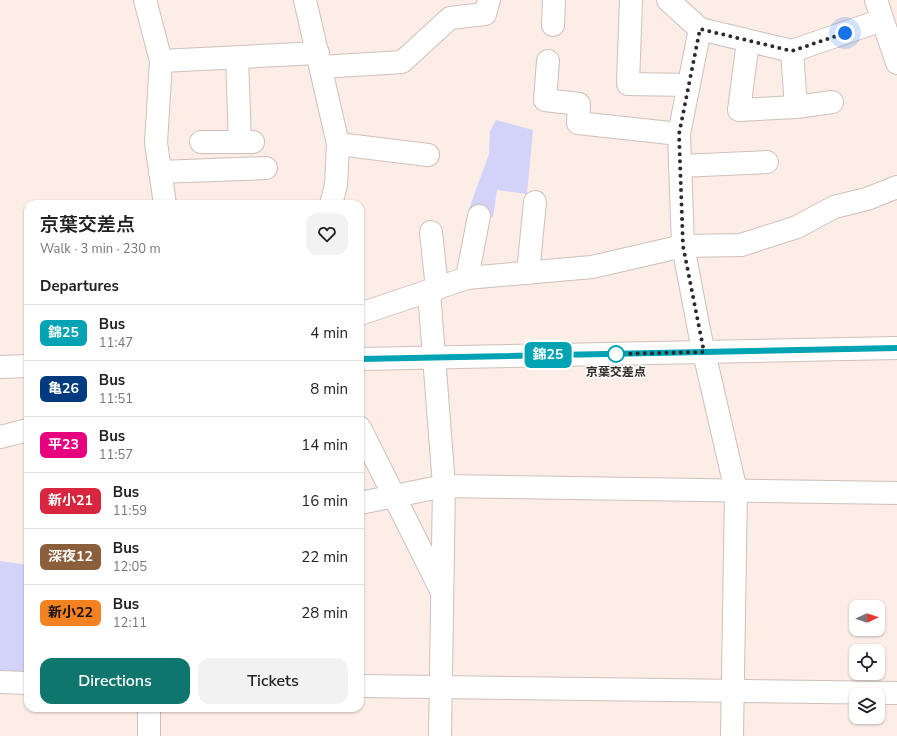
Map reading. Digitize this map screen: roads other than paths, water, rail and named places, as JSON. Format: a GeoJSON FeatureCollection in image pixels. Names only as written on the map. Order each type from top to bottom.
{"type":"FeatureCollection","features":[{"type":"Feature","properties":{"kind":"main road"},"geometry":{"type":"LineString","coordinates":[[145,0],[160,61],[156,143],[164,200]]}},
{"type":"Feature","properties":{"kind":"main road"},"geometry":{"type":"LineString","coordinates":[[305,0],[338,144],[336,185],[332,200]]}},
{"type":"Feature","properties":{"kind":"main road"},"geometry":{"type":"LineString","coordinates":[[160,61],[238,58],[402,62],[450,18],[486,14],[489,0]]}},
{"type":"Feature","properties":{"kind":"main road"},"geometry":{"type":"LineString","coordinates":[[553,25],[554,0]]}},
{"type":"Feature","properties":{"kind":"main road"},"geometry":{"type":"LineString","coordinates":[[631,0],[628,84],[689,85]]}},
{"type":"Feature","properties":{"kind":"main road"},"geometry":{"type":"LineString","coordinates":[[668,0],[700,29],[792,51],[879,10],[897,63]]}},
{"type":"Feature","properties":{"kind":"main road"},"geometry":{"type":"LineString","coordinates":[[700,29],[679,134],[683,246],[704,352],[736,491],[732,736]]}},
{"type":"Feature","properties":{"kind":"main road"},"geometry":{"type":"LineString","coordinates":[[748,41],[739,110],[796,107],[832,102]]}},
{"type":"Feature","properties":{"kind":"main road"},"geometry":{"type":"LineString","coordinates":[[792,51],[796,107]]}},
{"type":"Feature","properties":{"kind":"main road"},"geometry":{"type":"LineString","coordinates":[[201,142],[247,142],[238,58]]}},
{"type":"Feature","properties":{"kind":"main road"},"geometry":{"type":"LineString","coordinates":[[548,61],[545,100],[579,104],[578,123],[679,134]]}},
{"type":"Feature","properties":{"kind":"main road"},"geometry":{"type":"LineString","coordinates":[[338,144],[428,155]]}},
{"type":"Feature","properties":{"kind":"main road"},"geometry":{"type":"LineString","coordinates":[[680,166],[767,162]]}},
{"type":"Feature","properties":{"kind":"main road"},"geometry":{"type":"LineString","coordinates":[[160,172],[266,168]]}},
{"type":"Feature","properties":{"kind":"main road"},"geometry":{"type":"LineString","coordinates":[[364,313],[466,278],[592,267],[683,246],[741,245],[797,227],[834,207],[867,199],[897,187]]}},
{"type":"Feature","properties":{"kind":"main road"},"geometry":{"type":"LineString","coordinates":[[528,273],[535,202]]}},
{"type":"Feature","properties":{"kind":"main road"},"geometry":{"type":"LineString","coordinates":[[466,278],[479,216]]}},
{"type":"Feature","properties":{"kind":"main road"},"geometry":{"type":"LineString","coordinates":[[431,232],[435,358],[444,486],[440,736]]}},
{"type":"Feature","properties":{"kind":"main road"},"geometry":{"type":"LineString","coordinates":[[364,359],[897,348]]}},
{"type":"Feature","properties":{"kind":"main road"},"geometry":{"type":"LineString","coordinates":[[0,366],[24,366]]}},
{"type":"Feature","properties":{"kind":"main road"},"geometry":{"type":"LineString","coordinates":[[0,436],[24,431]]}},
{"type":"Feature","properties":{"kind":"main road"},"geometry":{"type":"LineString","coordinates":[[364,436],[443,593]]}},
{"type":"Feature","properties":{"kind":"main road"},"geometry":{"type":"LineString","coordinates":[[364,503],[444,486],[897,493]]}},
{"type":"Feature","properties":{"kind":"main road"},"geometry":{"type":"LineString","coordinates":[[0,682],[24,683]]}},
{"type":"Feature","properties":{"kind":"main road"},"geometry":{"type":"LineString","coordinates":[[364,686],[897,693]]}},
{"type":"Feature","properties":{"kind":"main road"},"geometry":{"type":"LineString","coordinates":[[149,712],[149,736]]}},
{"type":"Feature","properties":{"kind":"place","name":"京葉交差点"},"geometry":{"type":"Point","coordinates":[616,354]}}]}
